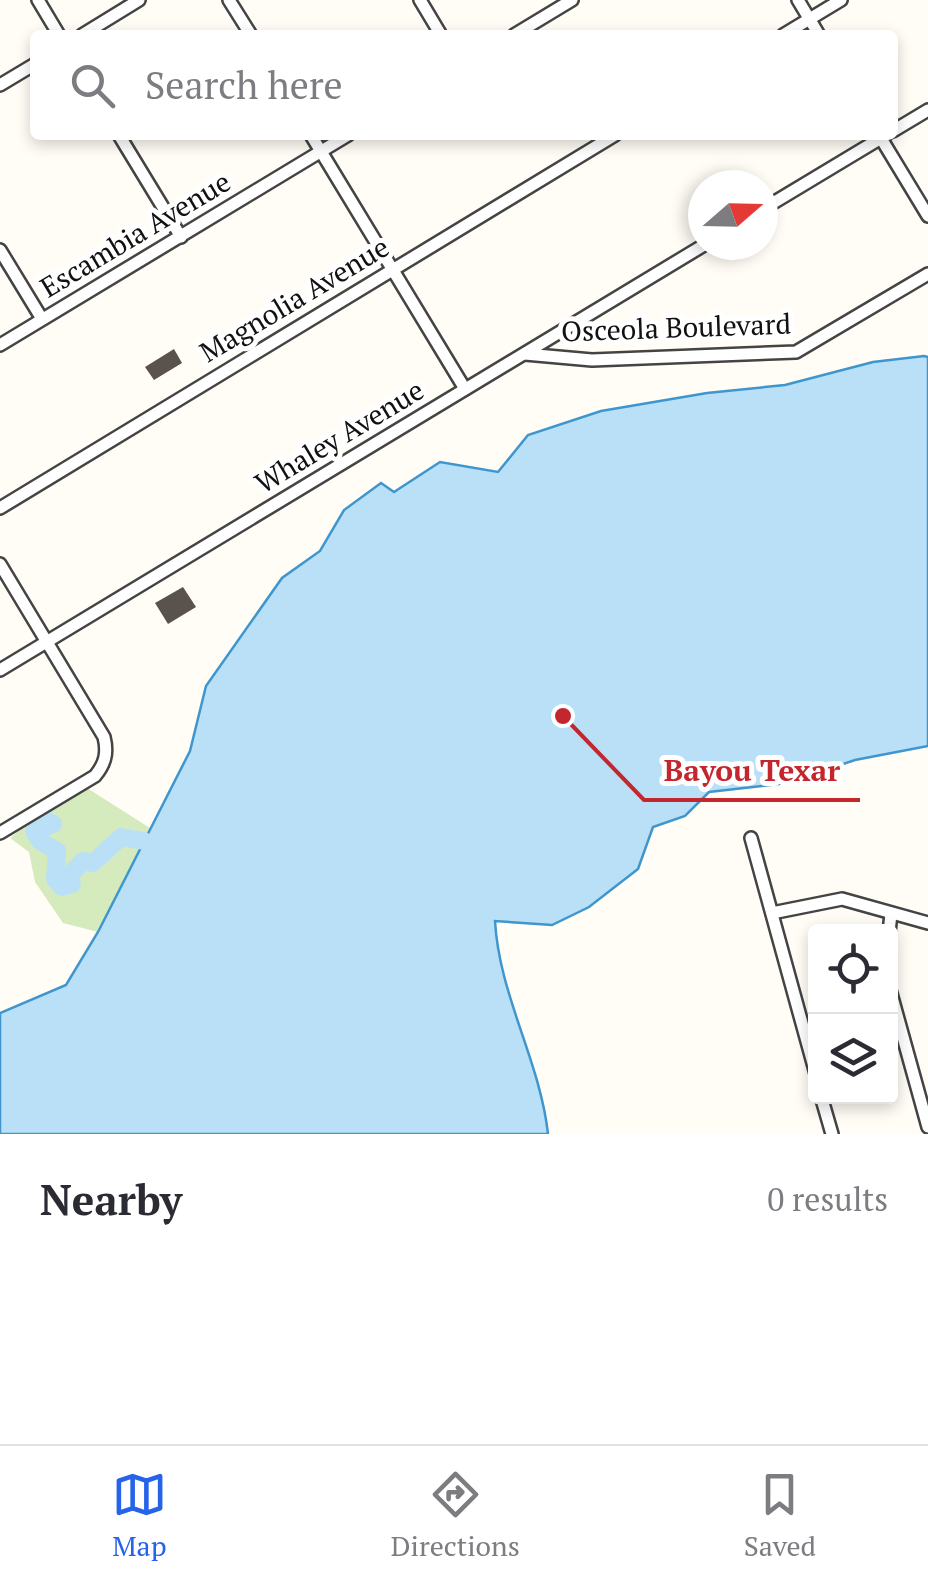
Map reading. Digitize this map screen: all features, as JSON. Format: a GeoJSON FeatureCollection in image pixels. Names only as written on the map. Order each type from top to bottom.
{"type":"FeatureCollection","features":[{"type":"Feature","properties":{"kind":"street"},"geometry":{"type":"LineString","coordinates":[[38,0],[56,30]]}},
{"type":"Feature","properties":{"kind":"street"},"geometry":{"type":"LineString","coordinates":[[90,30],[140,0]]}},
{"type":"Feature","properties":{"kind":"street"},"geometry":{"type":"LineString","coordinates":[[229,0],[247,30]]}},
{"type":"Feature","properties":{"kind":"street"},"geometry":{"type":"LineString","coordinates":[[420,0],[438,30]]}},
{"type":"Feature","properties":{"kind":"street"},"geometry":{"type":"LineString","coordinates":[[522,30],[572,0]]}},
{"type":"Feature","properties":{"kind":"street"},"geometry":{"type":"LineString","coordinates":[[798,0],[816,30]]}},
{"type":"Feature","properties":{"kind":"street"},"geometry":{"type":"LineString","coordinates":[[790,30],[841,0]]}},
{"type":"Feature","properties":{"kind":"street"},"geometry":{"type":"LineString","coordinates":[[0,85],[30,67]]}},
{"type":"Feature","properties":{"kind":"street"},"geometry":{"type":"LineString","coordinates":[[898,128],[928,110]]}},
{"type":"Feature","properties":{"kind":"street"},"geometry":{"type":"LineString","coordinates":[[122,140],[180,236]]}},
{"type":"Feature","properties":{"kind":"street"},"geometry":{"type":"LineString","coordinates":[[314,140],[464,389]]}},
{"type":"Feature","properties":{"kind":"street","name":"Escambia Avenue"},"geometry":{"type":"LineString","coordinates":[[0,345],[340,140]]}},
{"type":"Feature","properties":{"kind":"street","name":"Magnolia Avenue"},"geometry":{"type":"LineString","coordinates":[[0,508],[607,140]]}},
{"type":"Feature","properties":{"kind":"street"},"geometry":{"type":"LineString","coordinates":[[778,200],[875,140]]}},
{"type":"Feature","properties":{"kind":"street"},"geometry":{"type":"LineString","coordinates":[[884,140],[928,216]]}},
{"type":"Feature","properties":{"kind":"street"},"geometry":{"type":"LineString","coordinates":[[0,250],[42,319]]}},
{"type":"Feature","properties":{"kind":"street","name":"Whaley Avenue"},"geometry":{"type":"LineString","coordinates":[[0,670],[688,255]]}},
{"type":"Feature","properties":{"kind":"street","name":"Osceola Boulevard"},"geometry":{"type":"LineString","coordinates":[[525,354],[592,360],[796,352],[928,274]]}},
{"type":"Feature","properties":{"kind":"street"},"geometry":{"type":"LineString","coordinates":[[0,564],[104,737],[106,755],[95,776],[0,833]]}},
{"type":"Feature","properties":{"kind":"street"},"geometry":{"type":"LineString","coordinates":[[751,838],[808,1045]]}},
{"type":"Feature","properties":{"kind":"street"},"geometry":{"type":"LineString","coordinates":[[772,913],[842,899],[928,923]]}},
{"type":"Feature","properties":{"kind":"street"},"geometry":{"type":"LineString","coordinates":[[890,924],[891,914]]}},
{"type":"Feature","properties":{"kind":"street"},"geometry":{"type":"LineString","coordinates":[[897,1014],[924,1099],[928,1128]]}},
{"type":"Feature","properties":{"kind":"street"},"geometry":{"type":"LineString","coordinates":[[824,1104],[832,1134]]}},
{"type":"Feature","properties":{"kind":"green space"},"geometry":{"type":"Polygon","coordinates":[[[87,788],[150,828],[98,932],[63,923],[35,882],[29,852],[10,838],[46,809],[87,788]]]}},
{"type":"Feature","properties":{"kind":"water"},"geometry":{"type":"Polygon","coordinates":[[[928,357],[928,746],[855,760],[787,783],[709,792],[685,816],[653,827],[638,869],[589,907],[552,925],[495,921],[504,975],[537,1080],[548,1134],[0,1134],[0,1013],[66,985],[98,932],[190,751],[206,686],[282,578],[320,551],[344,510],[381,483],[394,492],[440,462],[498,472],[528,435],[601,411],[785,385],[873,362],[928,357]]]}},
{"type":"Feature","properties":{"kind":"building"},"geometry":{"type":"Polygon","coordinates":[[[174,349],[182,363],[154,380],[145,367],[174,349]]]}},
{"type":"Feature","properties":{"kind":"building"},"geometry":{"type":"Polygon","coordinates":[[[183,587],[196,607],[168,624],[155,603],[183,587]]]}},
{"type":"Feature","properties":{"kind":"waterway"},"geometry":{"type":"LineString","coordinates":[[43,818],[53,824],[34,831],[40,841],[57,851],[55,879],[62,887],[72,884],[69,876],[83,861],[93,863],[121,837],[144,841]]}},
{"type":"Feature","properties":{"kind":"place","name":"Bayou Texar"},"geometry":{"type":"Point","coordinates":[563,716]}}]}
